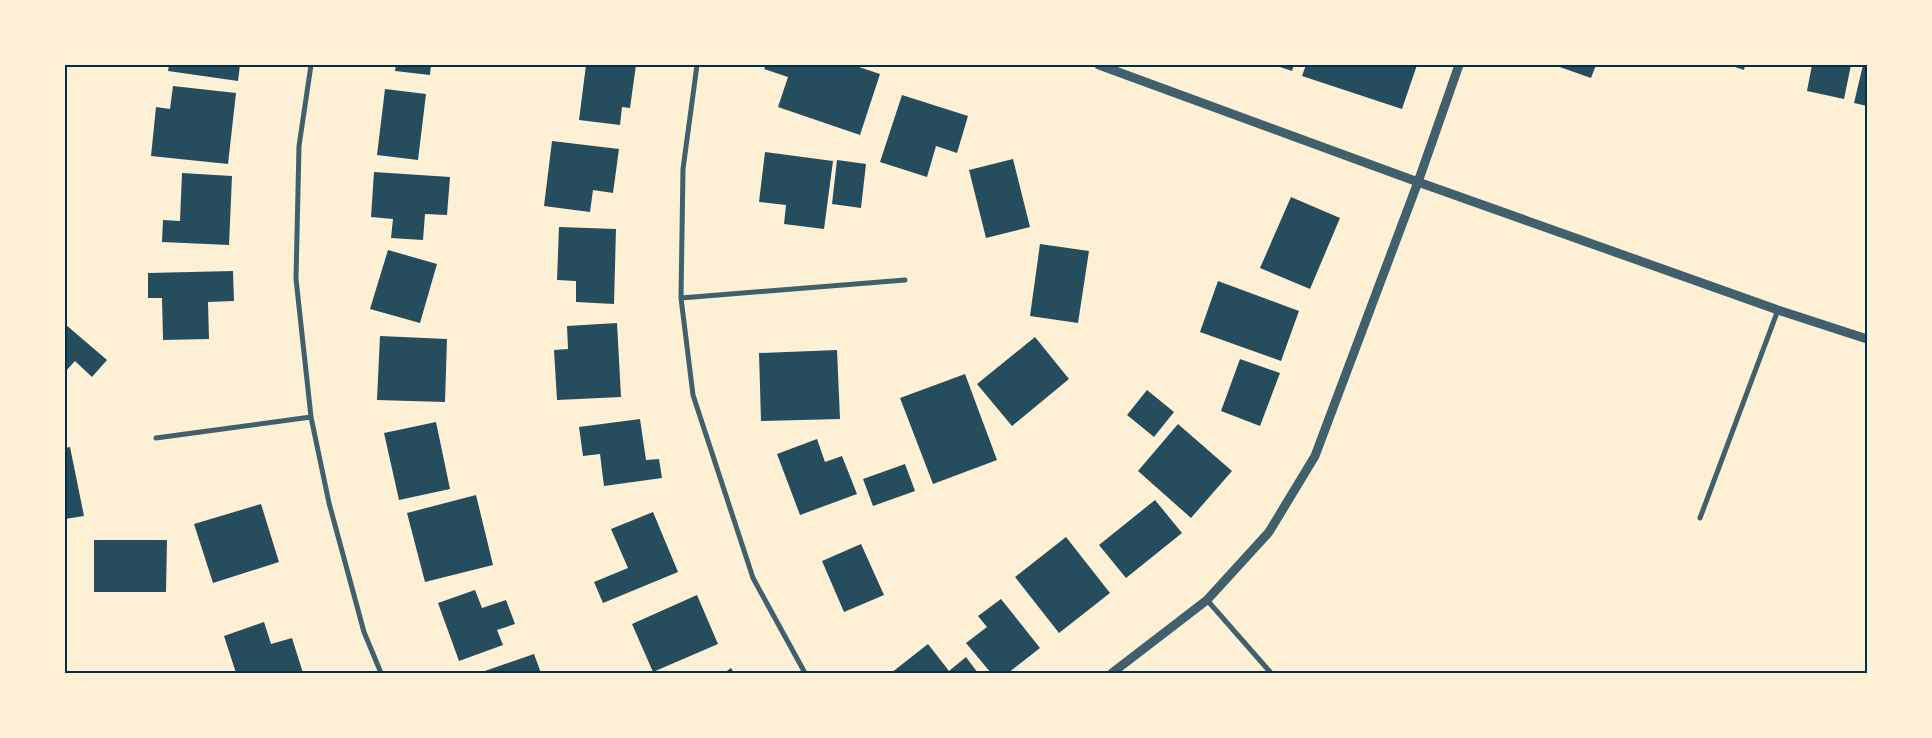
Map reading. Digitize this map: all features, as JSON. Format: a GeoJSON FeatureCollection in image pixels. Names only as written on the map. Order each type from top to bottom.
{"type":"FeatureCollection","features":[{"type":"Feature","properties":{"kind":"street"},"geometry":{"type":"LineString","coordinates":[[311,65],[300,146],[296,279],[311,417],[329,503],[364,632],[381,673]]}},
{"type":"Feature","properties":{"kind":"street"},"geometry":{"type":"LineString","coordinates":[[697,65],[683,169],[681,298],[693,395],[753,578],[805,673]]}},
{"type":"Feature","properties":{"kind":"street"},"geometry":{"type":"LineString","coordinates":[[1098,65],[1418,182],[1778,310],[1867,338]]}},
{"type":"Feature","properties":{"kind":"street"},"geometry":{"type":"LineString","coordinates":[[1112,673],[1207,600],[1269,532],[1315,456],[1418,182],[1459,65]]}},
{"type":"Feature","properties":{"kind":"street"},"geometry":{"type":"LineString","coordinates":[[681,298],[905,280]]}},
{"type":"Feature","properties":{"kind":"street"},"geometry":{"type":"LineString","coordinates":[[1700,518],[1778,310]]}},
{"type":"Feature","properties":{"kind":"street"},"geometry":{"type":"LineString","coordinates":[[156,438],[311,417]]}},
{"type":"Feature","properties":{"kind":"street"},"geometry":{"type":"LineString","coordinates":[[1207,600],[1271,673]]}},
{"type":"Feature","properties":{"kind":"building"},"geometry":{"type":"Polygon","coordinates":[[[169,65],[240,65],[238,81],[168,71],[169,65]]]}},
{"type":"Feature","properties":{"kind":"building"},"geometry":{"type":"Polygon","coordinates":[[[396,65],[431,65],[430,75],[395,71],[396,65]]]}},
{"type":"Feature","properties":{"kind":"building"},"geometry":{"type":"Polygon","coordinates":[[[586,65],[636,65],[630,108],[622,107],[620,125],[579,120],[586,65]]]}},
{"type":"Feature","properties":{"kind":"building"},"geometry":{"type":"Polygon","coordinates":[[[766,65],[853,65],[880,74],[860,135],[778,107],[788,77],[764,69],[766,65]]]}},
{"type":"Feature","properties":{"kind":"building"},"geometry":{"type":"Polygon","coordinates":[[[1274,65],[1294,65],[1292,71],[1274,65]]]}},
{"type":"Feature","properties":{"kind":"building"},"geometry":{"type":"Polygon","coordinates":[[[1306,65],[1417,65],[1402,109],[1302,76],[1306,65]]]}},
{"type":"Feature","properties":{"kind":"building"},"geometry":{"type":"Polygon","coordinates":[[[1554,65],[1596,65],[1591,78],[1554,65]]]}},
{"type":"Feature","properties":{"kind":"building"},"geometry":{"type":"Polygon","coordinates":[[[1729,65],[1745,65],[1744,70],[1729,65]]]}},
{"type":"Feature","properties":{"kind":"building"},"geometry":{"type":"Polygon","coordinates":[[[1812,65],[1851,65],[1844,99],[1807,91],[1812,65]]]}},
{"type":"Feature","properties":{"kind":"building"},"geometry":{"type":"Polygon","coordinates":[[[1863,65],[1867,65],[1867,106],[1854,103],[1863,65]]]}},
{"type":"Feature","properties":{"kind":"building"},"geometry":{"type":"Polygon","coordinates":[[[173,86],[236,93],[228,164],[151,156],[156,107],[170,109],[173,86]]]}},
{"type":"Feature","properties":{"kind":"building"},"geometry":{"type":"Polygon","coordinates":[[[385,89],[426,94],[418,160],[377,155],[385,89]]]}},
{"type":"Feature","properties":{"kind":"building"},"geometry":{"type":"Polygon","coordinates":[[[902,95],[968,116],[957,153],[936,146],[927,177],[880,162],[902,95]]]}},
{"type":"Feature","properties":{"kind":"building"},"geometry":{"type":"Polygon","coordinates":[[[552,141],[619,149],[613,193],[593,190],[590,212],[544,206],[552,141]]]}},
{"type":"Feature","properties":{"kind":"building"},"geometry":{"type":"Polygon","coordinates":[[[765,152],[833,161],[824,229],[784,224],[786,205],[759,202],[765,152]]]}},
{"type":"Feature","properties":{"kind":"building"},"geometry":{"type":"Polygon","coordinates":[[[1013,159],[1030,227],[986,238],[969,170],[1013,159]]]}},
{"type":"Feature","properties":{"kind":"building"},"geometry":{"type":"Polygon","coordinates":[[[837,160],[866,164],[861,208],[832,204],[837,160]]]}},
{"type":"Feature","properties":{"kind":"building"},"geometry":{"type":"Polygon","coordinates":[[[374,172],[450,177],[447,215],[425,214],[423,240],[391,238],[393,219],[371,217],[374,172]]]}},
{"type":"Feature","properties":{"kind":"building"},"geometry":{"type":"Polygon","coordinates":[[[182,173],[232,176],[229,245],[162,242],[163,220],[180,221],[182,173]]]}},
{"type":"Feature","properties":{"kind":"building"},"geometry":{"type":"Polygon","coordinates":[[[1291,197],[1340,218],[1310,289],[1260,268],[1291,197]]]}},
{"type":"Feature","properties":{"kind":"building"},"geometry":{"type":"Polygon","coordinates":[[[559,227],[616,229],[614,304],[576,302],[576,281],[557,280],[559,227]]]}},
{"type":"Feature","properties":{"kind":"building"},"geometry":{"type":"Polygon","coordinates":[[[1040,244],[1089,251],[1078,323],[1030,316],[1040,244]]]}},
{"type":"Feature","properties":{"kind":"building"},"geometry":{"type":"Polygon","coordinates":[[[388,250],[437,264],[420,323],[370,309],[388,250]]]}},
{"type":"Feature","properties":{"kind":"building"},"geometry":{"type":"Polygon","coordinates":[[[233,271],[234,301],[208,302],[209,339],[163,340],[162,298],[148,298],[148,273],[233,271]]]}},
{"type":"Feature","properties":{"kind":"building"},"geometry":{"type":"Polygon","coordinates":[[[1218,281],[1299,311],[1281,361],[1200,332],[1218,281]]]}},
{"type":"Feature","properties":{"kind":"building"},"geometry":{"type":"Polygon","coordinates":[[[617,323],[621,397],[557,400],[554,350],[568,349],[567,326],[617,323]]]}},
{"type":"Feature","properties":{"kind":"building"},"geometry":{"type":"Polygon","coordinates":[[[65,324],[107,360],[92,377],[75,361],[65,372],[65,324]]]}},
{"type":"Feature","properties":{"kind":"building"},"geometry":{"type":"Polygon","coordinates":[[[380,336],[447,339],[445,402],[377,400],[380,336]]]}},
{"type":"Feature","properties":{"kind":"building"},"geometry":{"type":"Polygon","coordinates":[[[1035,337],[1069,379],[1012,426],[977,384],[1035,337]]]}},
{"type":"Feature","properties":{"kind":"building"},"geometry":{"type":"Polygon","coordinates":[[[837,350],[840,419],[761,421],[759,353],[837,350]]]}},
{"type":"Feature","properties":{"kind":"building"},"geometry":{"type":"Polygon","coordinates":[[[1240,359],[1280,373],[1260,426],[1221,411],[1240,359]]]}},
{"type":"Feature","properties":{"kind":"building"},"geometry":{"type":"Polygon","coordinates":[[[965,374],[997,460],[933,484],[900,398],[965,374]]]}},
{"type":"Feature","properties":{"kind":"building"},"geometry":{"type":"Polygon","coordinates":[[[1147,390],[1174,412],[1154,437],[1127,415],[1147,390]]]}},
{"type":"Feature","properties":{"kind":"building"},"geometry":{"type":"Polygon","coordinates":[[[640,419],[646,460],[659,459],[662,478],[604,486],[600,454],[583,456],[579,427],[640,419]]]}},
{"type":"Feature","properties":{"kind":"building"},"geometry":{"type":"Polygon","coordinates":[[[436,422],[450,489],[399,500],[384,433],[436,422]]]}},
{"type":"Feature","properties":{"kind":"building"},"geometry":{"type":"Polygon","coordinates":[[[1178,424],[1232,471],[1191,518],[1138,471],[1178,424]]]}},
{"type":"Feature","properties":{"kind":"building"},"geometry":{"type":"Polygon","coordinates":[[[817,439],[825,462],[842,456],[857,494],[800,515],[777,454],[817,439]]]}},
{"type":"Feature","properties":{"kind":"building"},"geometry":{"type":"Polygon","coordinates":[[[70,447],[84,516],[65,519],[65,448],[70,447]]]}},
{"type":"Feature","properties":{"kind":"building"},"geometry":{"type":"Polygon","coordinates":[[[905,464],[915,491],[873,506],[863,479],[905,464]]]}},
{"type":"Feature","properties":{"kind":"building"},"geometry":{"type":"Polygon","coordinates":[[[476,495],[493,565],[425,582],[407,513],[476,495]]]}},
{"type":"Feature","properties":{"kind":"building"},"geometry":{"type":"Polygon","coordinates":[[[1155,500],[1182,533],[1126,578],[1099,545],[1155,500]]]}},
{"type":"Feature","properties":{"kind":"building"},"geometry":{"type":"Polygon","coordinates":[[[261,504],[279,562],[213,583],[194,524],[261,504]]]}},
{"type":"Feature","properties":{"kind":"building"},"geometry":{"type":"Polygon","coordinates":[[[653,512],[678,572],[603,603],[594,582],[628,568],[611,529],[653,512]]]}},
{"type":"Feature","properties":{"kind":"building"},"geometry":{"type":"Polygon","coordinates":[[[1066,537],[1110,593],[1059,633],[1015,577],[1066,537]]]}},
{"type":"Feature","properties":{"kind":"building"},"geometry":{"type":"Polygon","coordinates":[[[94,540],[167,540],[166,592],[94,592],[94,540]]]}},
{"type":"Feature","properties":{"kind":"building"},"geometry":{"type":"Polygon","coordinates":[[[861,544],[884,595],[844,612],[822,561],[861,544]]]}},
{"type":"Feature","properties":{"kind":"building"},"geometry":{"type":"Polygon","coordinates":[[[475,590],[482,608],[506,600],[515,624],[497,630],[503,645],[459,661],[438,603],[475,590]]]}},
{"type":"Feature","properties":{"kind":"building"},"geometry":{"type":"Polygon","coordinates":[[[697,595],[718,644],[653,672],[632,624],[697,595]]]}},
{"type":"Feature","properties":{"kind":"building"},"geometry":{"type":"Polygon","coordinates":[[[1001,599],[1040,648],[1008,673],[991,673],[966,643],[987,627],[978,616],[1001,599]]]}},
{"type":"Feature","properties":{"kind":"building"},"geometry":{"type":"Polygon","coordinates":[[[264,622],[271,644],[292,638],[303,673],[236,673],[224,636],[264,622]]]}},
{"type":"Feature","properties":{"kind":"building"},"geometry":{"type":"Polygon","coordinates":[[[928,644],[949,671],[966,657],[978,673],[891,673],[928,644]]]}},
{"type":"Feature","properties":{"kind":"building"},"geometry":{"type":"Polygon","coordinates":[[[534,654],[541,673],[479,673],[534,654]]]}},
{"type":"Feature","properties":{"kind":"building"},"geometry":{"type":"Polygon","coordinates":[[[731,668],[734,673],[724,673],[731,668]]]}}]}
